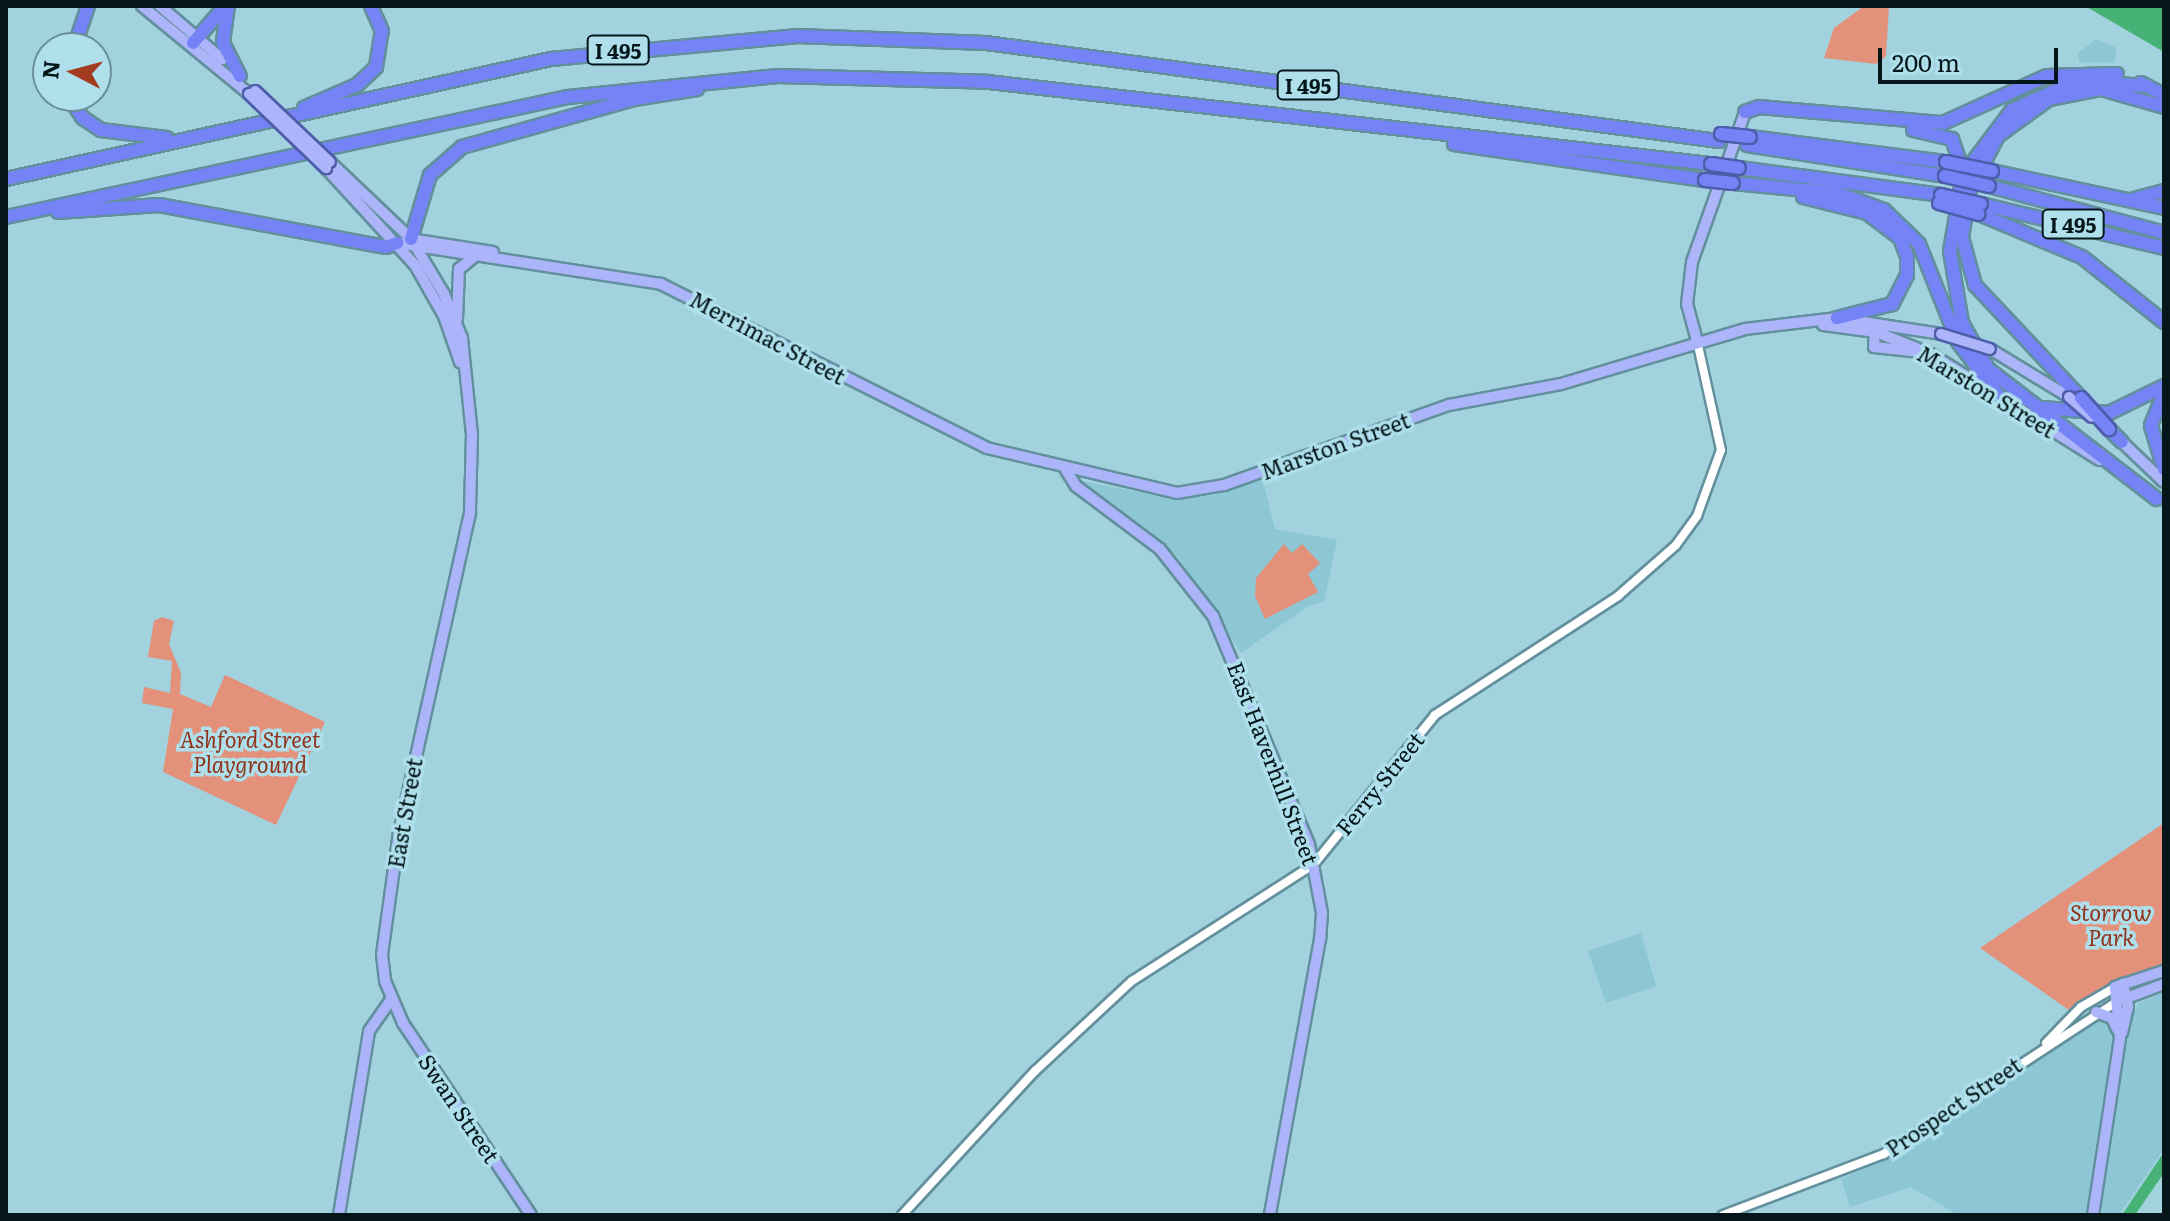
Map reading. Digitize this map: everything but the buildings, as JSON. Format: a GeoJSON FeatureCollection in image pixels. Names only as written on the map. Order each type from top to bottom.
{"type":"FeatureCollection","features":[{"type":"Feature","properties":{"kind":"highway"},"geometry":{"type":"LineString","coordinates":[[80,32],[88,6]]}},
{"type":"Feature","properties":{"kind":"highway"},"geometry":{"type":"LineString","coordinates":[[85,20],[99,6]]}},
{"type":"Feature","properties":{"kind":"highway"},"geometry":{"type":"LineString","coordinates":[[196,39],[226,6]]}},
{"type":"Feature","properties":{"kind":"highway"},"geometry":{"type":"LineString","coordinates":[[226,6],[223,43],[240,76]]}},
{"type":"Feature","properties":{"kind":"highway"},"geometry":{"type":"LineString","coordinates":[[288,116],[357,85],[376,67],[382,31],[371,6]]}},
{"type":"Feature","properties":{"kind":"highway","name":"I 495"},"geometry":{"type":"LineString","coordinates":[[6,179],[288,116],[599,52],[850,36],[986,43],[1641,130],[1748,141],[1945,176],[2164,233]]}},
{"type":"Feature","properties":{"kind":"highway"},"geometry":{"type":"LineString","coordinates":[[1745,112],[1759,107],[1943,123],[2074,71],[2121,75],[2164,95]]}},
{"type":"Feature","properties":{"kind":"highway"},"geometry":{"type":"LineString","coordinates":[[414,243],[430,175],[462,147],[634,99],[745,78]]}},
{"type":"Feature","properties":{"kind":"highway","name":"I 495"},"geometry":{"type":"LineString","coordinates":[[11,216],[554,99],[745,78],[977,81],[1876,184],[2164,248]]}},
{"type":"Feature","properties":{"kind":"highway"},"geometry":{"type":"LineString","coordinates":[[1963,175],[1994,127],[2043,91],[2092,80],[2146,86]]}},
{"type":"Feature","properties":{"kind":"highway"},"geometry":{"type":"LineString","coordinates":[[2122,442],[2075,398],[1975,285],[1963,248],[1968,195],[1998,136],[2049,99],[2101,89],[2164,107]]}},
{"type":"Feature","properties":{"kind":"highway"},"geometry":{"type":"LineString","coordinates":[[79,112],[101,130],[186,138]]}},
{"type":"Feature","properties":{"kind":"highway"},"geometry":{"type":"LineString","coordinates":[[1745,112],[1943,133],[1960,147],[1963,175],[1950,237],[1957,303],[1988,369],[2160,501]]}},
{"type":"Feature","properties":{"kind":"highway"},"geometry":{"type":"LineString","coordinates":[[1364,126],[1705,180],[1837,193],[1884,210],[1919,244],[1958,342],[2000,397]]}},
{"type":"Feature","properties":{"kind":"highway"},"geometry":{"type":"LineString","coordinates":[[1748,141],[1946,162],[2164,208]]}},
{"type":"Feature","properties":{"kind":"highway"},"geometry":{"type":"LineString","coordinates":[[1733,183],[1846,205],[1900,238],[1907,275],[1892,304],[1837,318]]}},
{"type":"Feature","properties":{"kind":"highway"},"geometry":{"type":"LineString","coordinates":[[2106,198],[2144,199],[2164,191]]}},
{"type":"Feature","properties":{"kind":"highway"},"geometry":{"type":"LineString","coordinates":[[11,216],[159,205],[386,247],[395,240]]}},
{"type":"Feature","properties":{"kind":"highway"},"geometry":{"type":"LineString","coordinates":[[1980,209],[2082,257],[2164,322]]}},
{"type":"Feature","properties":{"kind":"highway"},"geometry":{"type":"LineString","coordinates":[[2025,400],[2064,414],[2109,413],[2164,386]]}},
{"type":"Feature","properties":{"kind":"highway"},"geometry":{"type":"LineString","coordinates":[[2164,393],[2154,411],[2151,440],[2164,469]]}},
{"type":"Feature","properties":{"kind":"main road"},"geometry":{"type":"LineString","coordinates":[[142,6],[196,39],[240,76],[252,92]]}},
{"type":"Feature","properties":{"kind":"main road"},"geometry":{"type":"LineString","coordinates":[[160,6],[414,243]]}},
{"type":"Feature","properties":{"kind":"main road"},"geometry":{"type":"LineString","coordinates":[[1697,341],[1687,304],[1692,262],[1745,112]]}},
{"type":"Feature","properties":{"kind":"main road"},"geometry":{"type":"LineString","coordinates":[[328,165],[395,240]]}},
{"type":"Feature","properties":{"kind":"main road","name":"Merrimac Street"},"geometry":{"type":"LineString","coordinates":[[395,240],[652,282],[696,297],[928,421]]}},
{"type":"Feature","properties":{"kind":"main road","name":"East Street"},"geometry":{"type":"LineString","coordinates":[[395,240],[444,316],[470,407]]}},
{"type":"Feature","properties":{"kind":"main road","name":"Merrimac Street"},"geometry":{"type":"LineString","coordinates":[[414,243],[553,266]]}},
{"type":"Feature","properties":{"kind":"main road","name":"East Street"},"geometry":{"type":"LineString","coordinates":[[391,999],[382,955],[388,906],[408,785],[470,513],[470,407],[457,321],[414,243]]}},
{"type":"Feature","properties":{"kind":"main road"},"geometry":{"type":"LineString","coordinates":[[457,321],[459,269],[476,255]]}},
{"type":"Feature","properties":{"kind":"main road","name":"Marston Street"},"geometry":{"type":"LineString","coordinates":[[928,421],[992,450],[1066,470],[1157,491],[1206,489],[1449,405],[1561,384],[1745,329],[1837,318],[1941,334],[1990,349],[2075,398]]}},
{"type":"Feature","properties":{"kind":"main road","name":"Marston Street"},"geometry":{"type":"LineString","coordinates":[[1745,329],[1825,325],[1872,331],[1931,354],[2160,501]]}},
{"type":"Feature","properties":{"kind":"main road"},"geometry":{"type":"LineString","coordinates":[[1892,325],[1872,331],[1871,344],[1881,350],[1931,354]]}},
{"type":"Feature","properties":{"kind":"main road"},"geometry":{"type":"LineString","coordinates":[[2122,442],[2164,482]]}},
{"type":"Feature","properties":{"kind":"main road","name":"East Haverhill Street"},"geometry":{"type":"LineString","coordinates":[[1066,470],[1076,486],[1160,549],[1213,616],[1275,755],[1314,864],[1320,939],[1270,1215]]}},
{"type":"Feature","properties":{"kind":"main road","name":"Prospect Street"},"geometry":{"type":"LineString","coordinates":[[2119,985],[2164,971]]}},
{"type":"Feature","properties":{"kind":"main road","name":"Prospect Street"},"geometry":{"type":"LineString","coordinates":[[2123,999],[2164,984]]}},
{"type":"Feature","properties":{"kind":"main road"},"geometry":{"type":"LineString","coordinates":[[2093,1215],[2120,1039],[2123,999],[2119,985]]}},
{"type":"Feature","properties":{"kind":"main road"},"geometry":{"type":"LineString","coordinates":[[339,1215],[369,1031],[391,999]]}},
{"type":"Feature","properties":{"kind":"main road","name":"Swan Street"},"geometry":{"type":"LineString","coordinates":[[391,999],[531,1215]]}},
{"type":"Feature","properties":{"kind":"main road"},"geometry":{"type":"LineString","coordinates":[[2096,1012],[2114,1021],[2120,1039]]}},
{"type":"Feature","properties":{"kind":"street","name":"Ferry Street"},"geometry":{"type":"LineString","coordinates":[[902,1215],[1035,1071],[1132,981],[1314,864],[1435,715],[1618,596],[1684,536],[1712,484],[1721,450],[1697,341]]}},
{"type":"Feature","properties":{"kind":"street","name":"Prospect Street"},"geometry":{"type":"LineString","coordinates":[[2046,1043],[2081,1007],[2119,985]]}},
{"type":"Feature","properties":{"kind":"street","name":"Prospect Street"},"geometry":{"type":"LineString","coordinates":[[1727,1214],[1884,1154],[2046,1043],[2123,999]]}},
{"type":"Feature","properties":{"kind":"shaded area"},"geometry":{"type":"Polygon","coordinates":[[[2085,6],[2164,6],[2164,52],[2085,6]]]}},
{"type":"Feature","properties":{"kind":"shaded area"},"geometry":{"type":"Polygon","coordinates":[[[2096,39],[2116,48],[2115,63],[2079,62],[2078,53],[2096,39]]]}},
{"type":"Feature","properties":{"kind":"shaded area"},"geometry":{"type":"Polygon","coordinates":[[[1262,477],[1275,529],[1337,540],[1324,602],[1310,605],[1241,653],[1177,556],[1082,481],[1171,499],[1214,495],[1262,477]]]}},
{"type":"Feature","properties":{"kind":"shaded area"},"geometry":{"type":"Polygon","coordinates":[[[1641,933],[1656,986],[1606,1003],[1588,951],[1641,933]]]}},
{"type":"Feature","properties":{"kind":"shaded area"},"geometry":{"type":"Polygon","coordinates":[[[2164,992],[2164,1149],[2119,1215],[1958,1215],[1911,1187],[1850,1207],[1841,1179],[1903,1150],[2093,1022],[2132,1017],[2139,1003],[2164,992]]]}},
{"type":"Feature","properties":{"kind":"shaded area"},"geometry":{"type":"Polygon","coordinates":[[[2164,1152],[2164,1173],[2135,1215],[2122,1215],[2164,1152]]]}},
{"type":"Feature","properties":{"kind":"green space"},"geometry":{"type":"Polygon","coordinates":[[[1864,6],[1889,6],[1886,56],[1876,64],[1824,58],[1834,28],[1864,6]]]}},
{"type":"Feature","properties":{"kind":"green space"},"geometry":{"type":"Polygon","coordinates":[[[1284,544],[1292,553],[1302,544],[1320,563],[1308,574],[1318,592],[1265,619],[1255,596],[1256,578],[1284,544]]]}},
{"type":"Feature","properties":{"kind":"green space","name":"Ashford Street Playground"},"geometry":{"type":"Polygon","coordinates":[[[162,617],[174,621],[169,644],[181,673],[180,694],[211,707],[225,675],[325,722],[276,825],[163,772],[173,709],[142,703],[144,687],[170,693],[172,661],[148,657],[154,621],[162,617]]]}},
{"type":"Feature","properties":{"kind":"green space","name":"Storrow Park"},"geometry":{"type":"Polygon","coordinates":[[[2164,823],[2164,963],[2112,982],[2069,1010],[1980,948],[2164,823]]]}}]}
